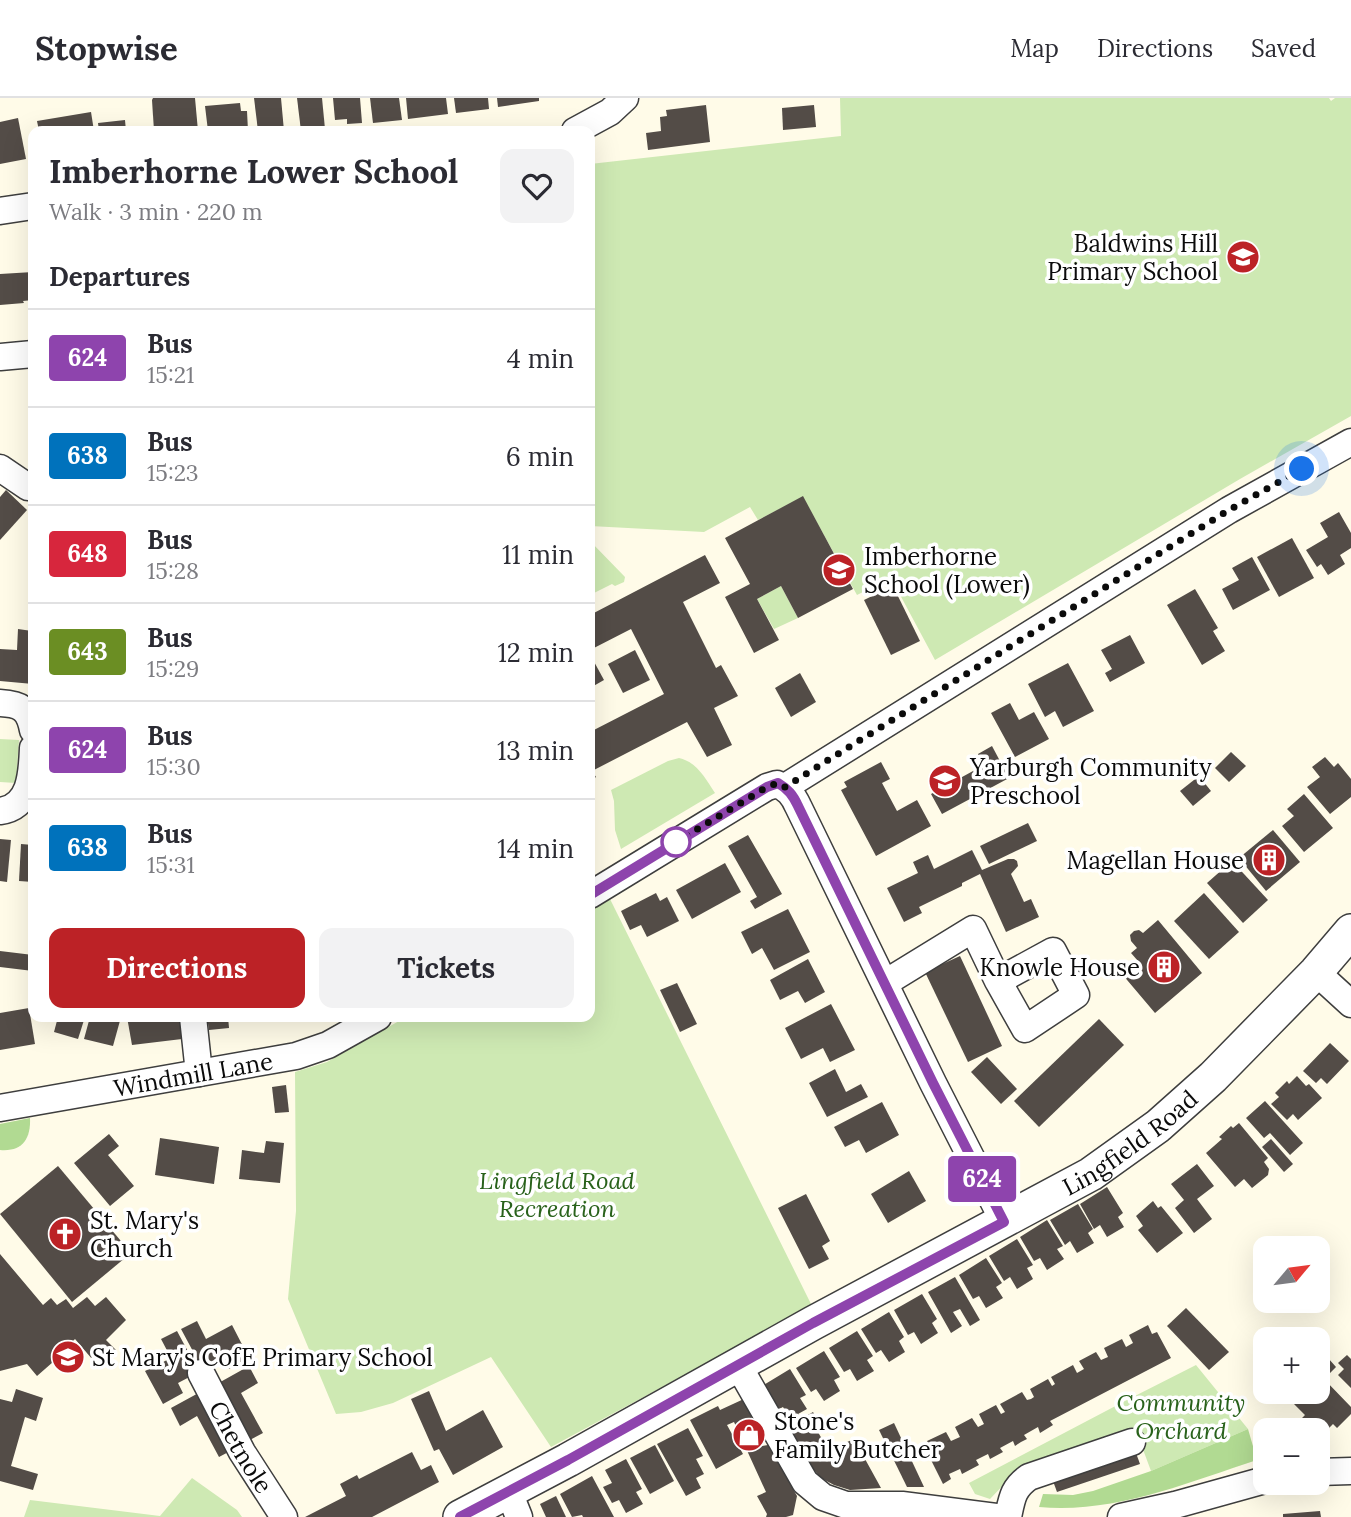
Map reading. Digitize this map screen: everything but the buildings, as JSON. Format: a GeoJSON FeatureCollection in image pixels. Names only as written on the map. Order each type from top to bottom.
{"type":"FeatureCollection","features":[{"type":"Feature","properties":{"kind":"street"},"geometry":{"type":"LineString","coordinates":[[584,126],[610,112],[625,98]]}},
{"type":"Feature","properties":{"kind":"street"},"geometry":{"type":"LineString","coordinates":[[0,211],[28,207]]}},
{"type":"Feature","properties":{"kind":"street"},"geometry":{"type":"LineString","coordinates":[[0,357],[28,354]]}},
{"type":"Feature","properties":{"kind":"street"},"geometry":{"type":"LineString","coordinates":[[785,787],[1229,510],[1351,442]]}},
{"type":"Feature","properties":{"kind":"street"},"geometry":{"type":"LineString","coordinates":[[0,468],[28,487]]}},
{"type":"Feature","properties":{"kind":"street"},"geometry":{"type":"LineString","coordinates":[[0,703],[17,704],[28,714]]}},
{"type":"Feature","properties":{"kind":"street"},"geometry":{"type":"LineString","coordinates":[[595,892],[767,787],[778,783],[785,787],[792,794],[1004,1222]]}},
{"type":"Feature","properties":{"kind":"street"},"geometry":{"type":"LineString","coordinates":[[0,811],[18,804],[26,795],[28,784]]}},
{"type":"Feature","properties":{"kind":"street"},"geometry":{"type":"LineString","coordinates":[[885,984],[973,929],[998,981]]}},
{"type":"Feature","properties":{"kind":"street","name":"Lingfield Road"},"geometry":{"type":"LineString","coordinates":[[460,1517],[514,1504],[738,1366],[1091,1174],[1158,1126],[1213,1077],[1316,972],[1351,931]]}},
{"type":"Feature","properties":{"kind":"street"},"geometry":{"type":"LineString","coordinates":[[1316,972],[1351,1004]]}},
{"type":"Feature","properties":{"kind":"street"},"geometry":{"type":"LineString","coordinates":[[193,1022],[199,1073]]}},
{"type":"Feature","properties":{"kind":"street","name":"Windmill Lane"},"geometry":{"type":"LineString","coordinates":[[0,1108],[296,1056],[328,1045],[369,1022]]}},
{"type":"Feature","properties":{"kind":"street"},"geometry":{"type":"LineString","coordinates":[[738,1366],[805,1482],[823,1497],[846,1505],[902,1505],[996,1517]]}},
{"type":"Feature","properties":{"kind":"street","name":"Chetnole"},"geometry":{"type":"LineString","coordinates":[[201,1373],[242,1452],[284,1517]]}},
{"type":"Feature","properties":{"kind":"street"},"geometry":{"type":"LineString","coordinates":[[1008,1517],[1013,1495],[1020,1483],[1029,1477],[1132,1442]]}},
{"type":"Feature","properties":{"kind":"street"},"geometry":{"type":"LineString","coordinates":[[1330,1472],[1351,1471]]}},
{"type":"Feature","properties":{"kind":"street"},"geometry":{"type":"LineString","coordinates":[[1121,1517],[1253,1483]]}},
{"type":"Feature","properties":{"kind":"green space","name":"Imberhorne School (Lower)"},"geometry":{"type":"Polygon","coordinates":[[[840,98],[1329,98],[1331,101],[1335,98],[1351,98],[1351,416],[935,660],[891,578],[857,595],[803,497],[758,520],[750,507],[704,532],[595,526],[595,163],[841,136],[840,98]]]}},
{"type":"Feature","properties":{"kind":"green space"},"geometry":{"type":"Polygon","coordinates":[[[595,546],[625,577],[624,582],[615,586],[612,584],[595,592],[595,546]]]}},
{"type":"Feature","properties":{"kind":"green space"},"geometry":{"type":"Polygon","coordinates":[[[781,586],[798,618],[774,629],[757,599],[781,586]]]}},
{"type":"Feature","properties":{"kind":"green space"},"geometry":{"type":"Polygon","coordinates":[[[0,739],[19,740],[16,783],[0,782],[0,739]]]}},
{"type":"Feature","properties":{"kind":"green space"},"geometry":{"type":"Polygon","coordinates":[[[679,758],[696,767],[715,793],[621,849],[615,830],[611,790],[679,758]]]}},
{"type":"Feature","properties":{"kind":"green space","name":"Lingfield Road Recreation"},"geometry":{"type":"Polygon","coordinates":[[[610,899],[812,1306],[551,1447],[491,1357],[393,1403],[361,1412],[336,1414],[288,1299],[296,1211],[295,1072],[327,1062],[397,1022],[595,1022],[595,908],[610,899]]]}},
{"type":"Feature","properties":{"kind":"green space"},"geometry":{"type":"Polygon","coordinates":[[[30,1118],[29,1132],[24,1143],[14,1149],[0,1150],[0,1124],[30,1118]]]}},
{"type":"Feature","properties":{"kind":"green space","name":"Community Orchard"},"geometry":{"type":"Polygon","coordinates":[[[1196,1365],[1248,1429],[1151,1471],[1135,1428],[1022,1469],[990,1499],[975,1494],[969,1483],[1196,1365]]]}},
{"type":"Feature","properties":{"kind":"green space"},"geometry":{"type":"Polygon","coordinates":[[[1248,1429],[1253,1446],[1253,1461],[1177,1487],[1122,1501],[1095,1506],[1039,1507],[1043,1494],[1073,1495],[1093,1491],[1151,1471],[1248,1429]]]}},
{"type":"Feature","properties":{"kind":"green space"},"geometry":{"type":"Polygon","coordinates":[[[192,1478],[237,1510],[242,1517],[24,1517],[30,1500],[160,1516],[192,1478]]]}},
{"type":"Feature","properties":{"kind":"bus line","name":"624"},"geometry":{"type":"LineString","coordinates":[[460,1517],[813,1323],[1004,1222],[792,794],[785,787],[778,783],[767,787],[595,892]]}},
{"type":"Feature","properties":{"kind":"place","name":"Baldwins Hill Primary School"},"geometry":{"type":"Point","coordinates":[1243,257]}},
{"type":"Feature","properties":{"kind":"place","name":"Imberhorne School (Lower)"},"geometry":{"type":"Point","coordinates":[839,570]}},
{"type":"Feature","properties":{"kind":"place","name":"Yarburgh Community Preschool"},"geometry":{"type":"Point","coordinates":[945,781]}},
{"type":"Feature","properties":{"kind":"place","name":"Magellan House"},"geometry":{"type":"Point","coordinates":[1269,860]}},
{"type":"Feature","properties":{"kind":"place","name":"Knowle House"},"geometry":{"type":"Point","coordinates":[1164,967]}},
{"type":"Feature","properties":{"kind":"place","name":"St. Mary's Church"},"geometry":{"type":"Point","coordinates":[65,1234]}},
{"type":"Feature","properties":{"kind":"place","name":"St Mary's CofE Primary School"},"geometry":{"type":"Point","coordinates":[68,1357]}},
{"type":"Feature","properties":{"kind":"place","name":"Stone's Family Butcher"},"geometry":{"type":"Point","coordinates":[749,1435]}},
{"type":"Feature","properties":{"kind":"route"},"geometry":{"type":"LineString","coordinates":[[676,842],[767,787],[778,783],[785,787],[1229,510],[1302,469]]}}]}
